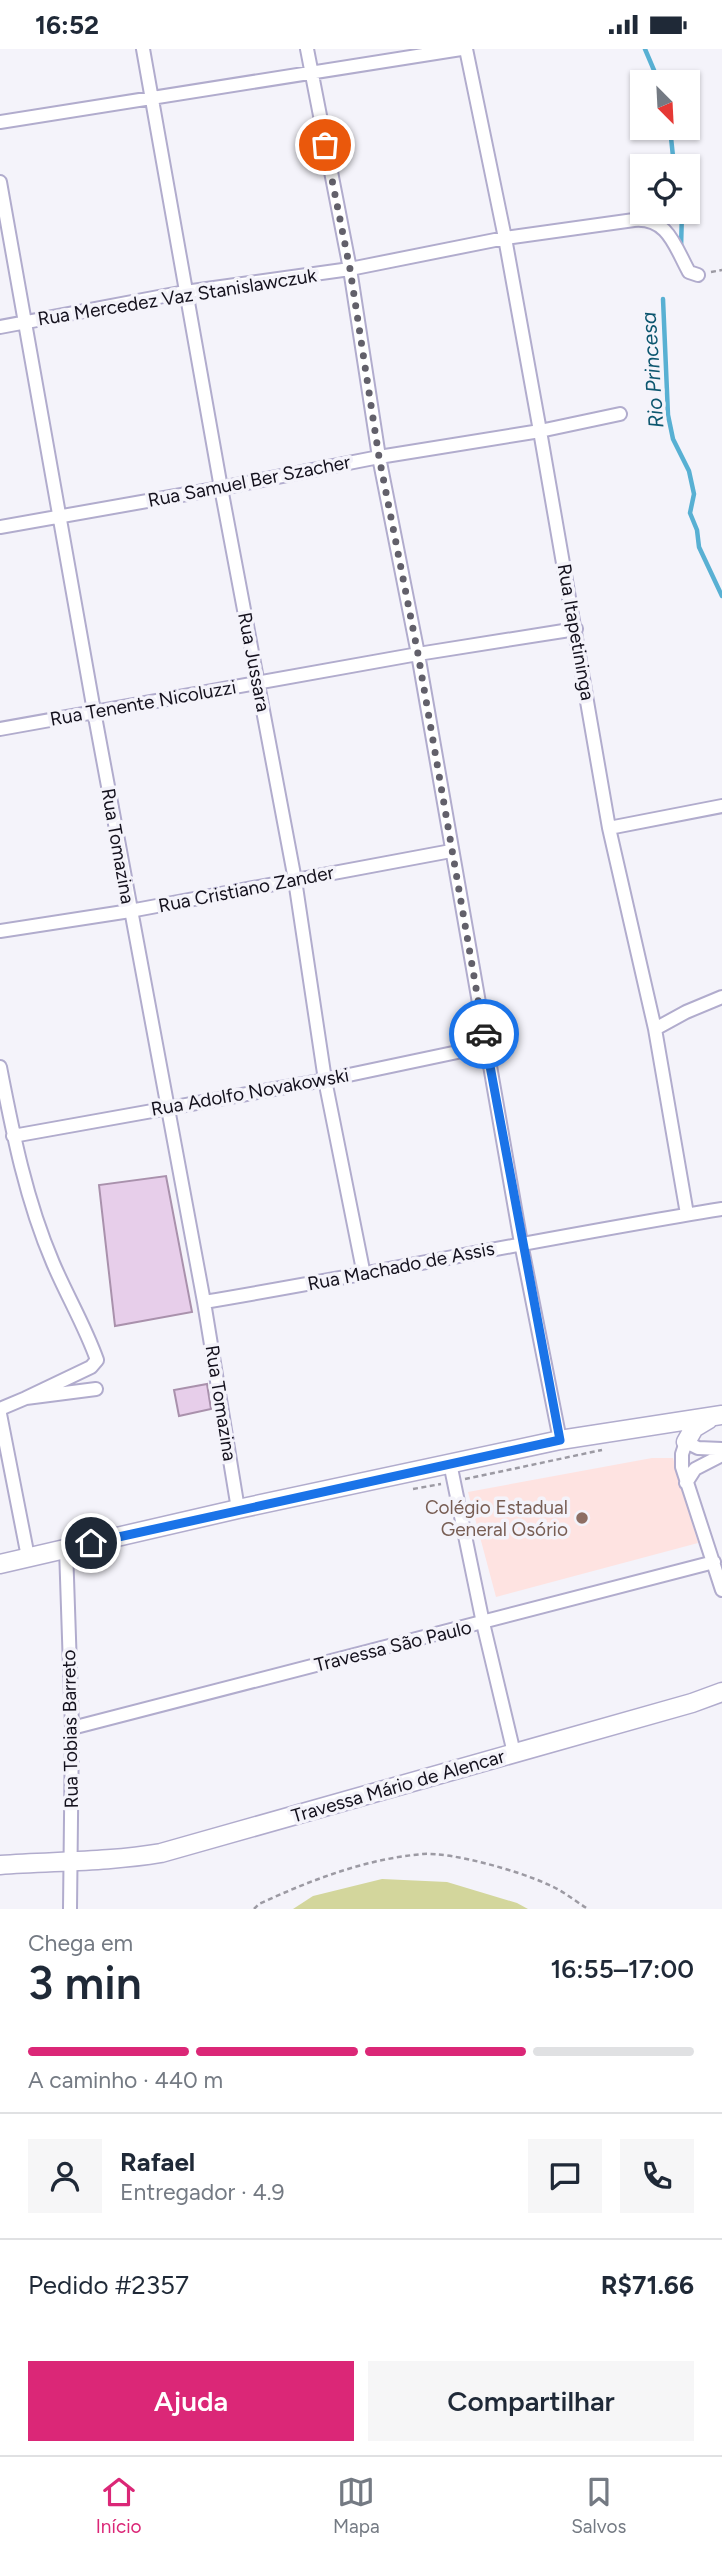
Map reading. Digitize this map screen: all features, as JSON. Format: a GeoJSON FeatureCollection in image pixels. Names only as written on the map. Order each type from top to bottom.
{"type":"FeatureCollection","features":[{"type":"Feature","properties":{"kind":"main road"},"geometry":{"type":"LineString","coordinates":[[0,1564],[238,1509],[560,1440],[722,1415]]}},
{"type":"Feature","properties":{"kind":"main road"},"geometry":{"type":"LineString","coordinates":[[686,1442],[700,1423],[722,1415]]}},
{"type":"Feature","properties":{"kind":"main road","name":"Travessa Mário de Alencar"},"geometry":{"type":"LineString","coordinates":[[0,1865],[126,1859],[161,1853],[692,1703],[722,1692]]}},
{"type":"Feature","properties":{"kind":"street","name":"Rua Jussara"},"geometry":{"type":"LineString","coordinates":[[144,49],[185,292],[295,880],[325,1080],[364,1275]]}},
{"type":"Feature","properties":{"kind":"street"},"geometry":{"type":"LineString","coordinates":[[307,49],[350,269],[379,457],[418,654],[521,1243],[560,1440]]}},
{"type":"Feature","properties":{"kind":"street"},"geometry":{"type":"LineString","coordinates":[[0,122],[463,49]]}},
{"type":"Feature","properties":{"kind":"street","name":"Rua Itapetininga"},"geometry":{"type":"LineString","coordinates":[[463,49],[505,238],[609,828],[655,1030],[687,1214]]}},
{"type":"Feature","properties":{"kind":"street","name":"Rua Tomazina"},"geometry":{"type":"LineString","coordinates":[[0,182],[130,911],[204,1302],[238,1509]]}},
{"type":"Feature","properties":{"kind":"street","name":"Rua Mercedez Vaz Stanislawczuk"},"geometry":{"type":"LineString","coordinates":[[0,327],[185,292],[350,269],[505,238],[645,219],[657,222],[665,229],[689,272],[698,275]]}},
{"type":"Feature","properties":{"kind":"street","name":"Rua Samuel Ber Szacher"},"geometry":{"type":"LineString","coordinates":[[0,527],[379,457],[540,431],[620,414]]}},
{"type":"Feature","properties":{"kind":"street","name":"Rua Tenente Nicoluzzi"},"geometry":{"type":"LineString","coordinates":[[0,729],[258,681],[576,629]]}},
{"type":"Feature","properties":{"kind":"street"},"geometry":{"type":"LineString","coordinates":[[609,828],[722,806]]}},
{"type":"Feature","properties":{"kind":"street","name":"Rua Cristiano Zander"},"geometry":{"type":"LineString","coordinates":[[0,931],[130,911],[451,851]]}},
{"type":"Feature","properties":{"kind":"street"},"geometry":{"type":"LineString","coordinates":[[655,1030],[686,1012],[722,997]]}},
{"type":"Feature","properties":{"kind":"street","name":"Rua Adolfo Novakowski"},"geometry":{"type":"LineString","coordinates":[[13,1136],[325,1080],[486,1046]]}},
{"type":"Feature","properties":{"kind":"street"},"geometry":{"type":"LineString","coordinates":[[0,1067],[13,1136],[31,1205],[53,1264],[87,1331],[97,1360],[90,1367],[0,1411],[29,1557]]}},
{"type":"Feature","properties":{"kind":"street","name":"Rua Machado de Assis"},"geometry":{"type":"LineString","coordinates":[[204,1302],[722,1209]]}},
{"type":"Feature","properties":{"kind":"street"},"geometry":{"type":"LineString","coordinates":[[26,1398],[96,1389]]}},
{"type":"Feature","properties":{"kind":"street"},"geometry":{"type":"LineString","coordinates":[[722,1449],[698,1448],[686,1442],[682,1454],[686,1483],[722,1590]]}},
{"type":"Feature","properties":{"kind":"street"},"geometry":{"type":"LineString","coordinates":[[686,1483],[695,1469],[722,1455]]}},
{"type":"Feature","properties":{"kind":"street"},"geometry":{"type":"LineString","coordinates":[[450,1464],[483,1623],[514,1753]]}},
{"type":"Feature","properties":{"kind":"street","name":"Rua Tobias Barreto"},"geometry":{"type":"LineString","coordinates":[[66,1548],[72,1728],[70,1909]]}},
{"type":"Feature","properties":{"kind":"street","name":"Travessa São Paulo"},"geometry":{"type":"LineString","coordinates":[[72,1728],[714,1562]]}},
{"type":"Feature","properties":{"kind":"path"},"geometry":{"type":"LineString","coordinates":[[254,1909],[259,1904],[308,1882],[356,1866],[425,1854],[486,1863],[548,1884],[589,1909]]}},
{"type":"Feature","properties":{"kind":"shaded area","name":"Colégio Estadual General Osório"},"geometry":{"type":"Polygon","coordinates":[[[652,1458],[673,1458],[698,1543],[496,1597],[468,1492],[652,1458]]]}},
{"type":"Feature","properties":{"kind":"green space"},"geometry":{"type":"Polygon","coordinates":[[[382,1879],[447,1882],[517,1903],[528,1909],[293,1909],[313,1896],[382,1879]]]}},
{"type":"Feature","properties":{"kind":"building"},"geometry":{"type":"Polygon","coordinates":[[[166,1176],[192,1312],[115,1326],[99,1185],[166,1176]]]}},
{"type":"Feature","properties":{"kind":"building"},"geometry":{"type":"Polygon","coordinates":[[[207,1384],[211,1409],[179,1416],[174,1390],[207,1384]]]}},
{"type":"Feature","properties":{"kind":"waterway","name":"Rio Princesa"},"geometry":{"type":"LineString","coordinates":[[645,49],[654,70]]}},
{"type":"Feature","properties":{"kind":"waterway","name":"Rio Princesa"},"geometry":{"type":"LineString","coordinates":[[671,140],[673,154]]}},
{"type":"Feature","properties":{"kind":"waterway","name":"Rio Princesa"},"geometry":{"type":"LineString","coordinates":[[681,248],[682,224]]}},
{"type":"Feature","properties":{"kind":"waterway","name":"Rio Princesa"},"geometry":{"type":"LineString","coordinates":[[663,299],[668,415],[673,439],[689,471],[694,494],[690,513],[697,530],[699,547],[722,596]]}},
{"type":"Feature","properties":{"kind":"way so far"},"geometry":{"type":"LineString","coordinates":[[325,145],[350,269],[379,457],[418,654],[484,1034]]}},
{"type":"Feature","properties":{"kind":"place","name":"Colégio Estadual General Osório"},"geometry":{"type":"Point","coordinates":[582,1518]}},
{"type":"Feature","properties":{"kind":"route"},"geometry":{"type":"LineString","coordinates":[[91,1543],[560,1440],[484,1034]]}}]}
